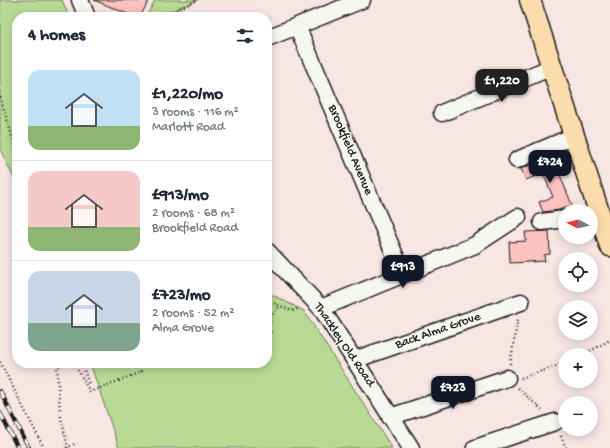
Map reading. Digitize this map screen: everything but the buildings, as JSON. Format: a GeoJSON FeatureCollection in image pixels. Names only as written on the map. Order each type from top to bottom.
{"type":"FeatureCollection","features":[{"type":"Feature","properties":{"kind":"main road"},"geometry":{"type":"LineString","coordinates":[[530,0],[574,136],[593,204]]}},
{"type":"Feature","properties":{"kind":"main road"},"geometry":{"type":"LineString","coordinates":[[598,220],[610,246]]}},
{"type":"Feature","properties":{"kind":"street"},"geometry":{"type":"LineString","coordinates":[[80,0],[85,12]]}},
{"type":"Feature","properties":{"kind":"street"},"geometry":{"type":"LineString","coordinates":[[272,36],[362,0]]}},
{"type":"Feature","properties":{"kind":"street","name":"Brookfield Avenue"},"geometry":{"type":"LineString","coordinates":[[297,26],[403,274]]}},
{"type":"Feature","properties":{"kind":"street"},"geometry":{"type":"LineString","coordinates":[[442,113],[552,67]]}},
{"type":"Feature","properties":{"kind":"street"},"geometry":{"type":"LineString","coordinates":[[517,160],[574,136]]}},
{"type":"Feature","properties":{"kind":"street"},"geometry":{"type":"LineString","coordinates":[[318,305],[403,274],[475,245],[518,217]]}},
{"type":"Feature","properties":{"kind":"street"},"geometry":{"type":"LineString","coordinates":[[542,222],[558,220]]}},
{"type":"Feature","properties":{"kind":"street","name":"Thackley Old Road"},"geometry":{"type":"LineString","coordinates":[[272,256],[318,305],[410,448]]}},
{"type":"Feature","properties":{"kind":"street","name":"Back Alma Grove"},"geometry":{"type":"LineString","coordinates":[[354,360],[521,302]]}},
{"type":"Feature","properties":{"kind":"street"},"geometry":{"type":"LineString","coordinates":[[390,417],[507,378]]}},
{"type":"Feature","properties":{"kind":"street"},"geometry":{"type":"LineString","coordinates":[[475,448],[555,422]]}},
{"type":"Feature","properties":{"kind":"path"},"geometry":{"type":"LineString","coordinates":[[170,12],[198,0]]}},
{"type":"Feature","properties":{"kind":"path"},"geometry":{"type":"LineString","coordinates":[[0,97],[12,136]]}},
{"type":"Feature","properties":{"kind":"path"},"geometry":{"type":"LineString","coordinates":[[272,302],[292,311],[318,305]]}},
{"type":"Feature","properties":{"kind":"path"},"geometry":{"type":"LineString","coordinates":[[507,378],[521,302]]}},
{"type":"Feature","properties":{"kind":"path"},"geometry":{"type":"LineString","coordinates":[[272,315],[280,306]]}},
{"type":"Feature","properties":{"kind":"path"},"geometry":{"type":"LineString","coordinates":[[596,348],[610,340]]}},
{"type":"Feature","properties":{"kind":"path"},"geometry":{"type":"LineString","coordinates":[[0,362],[44,448]]}},
{"type":"Feature","properties":{"kind":"path"},"geometry":{"type":"LineString","coordinates":[[507,378],[517,380],[558,366]]}},
{"type":"Feature","properties":{"kind":"path"},"geometry":{"type":"LineString","coordinates":[[57,368],[60,413],[67,448],[77,443]]}},
{"type":"Feature","properties":{"kind":"path"},"geometry":{"type":"LineString","coordinates":[[77,368],[90,392]]}},
{"type":"Feature","properties":{"kind":"path"},"geometry":{"type":"LineString","coordinates":[[83,368],[90,392]]}},
{"type":"Feature","properties":{"kind":"path"},"geometry":{"type":"LineString","coordinates":[[90,392],[141,372],[141,368]]}},
{"type":"Feature","properties":{"kind":"path"},"geometry":{"type":"LineString","coordinates":[[507,378],[555,422]]}},
{"type":"Feature","properties":{"kind":"green space"},"geometry":{"type":"Polygon","coordinates":[[[0,0],[62,0],[67,12],[12,12],[12,174],[0,149],[0,0]]]}},
{"type":"Feature","properties":{"kind":"green space"},"geometry":{"type":"Polygon","coordinates":[[[155,0],[198,0],[170,12],[149,12],[155,0]]]}},
{"type":"Feature","properties":{"kind":"green space"},"geometry":{"type":"Polygon","coordinates":[[[272,295],[304,311],[392,448],[119,448],[92,368],[272,368],[272,295]]]}},
{"type":"Feature","properties":{"kind":"railway"},"geometry":{"type":"LineString","coordinates":[[0,391],[29,448]]}},
{"type":"Feature","properties":{"kind":"railway"},"geometry":{"type":"LineString","coordinates":[[0,413],[18,448]]}}]}
